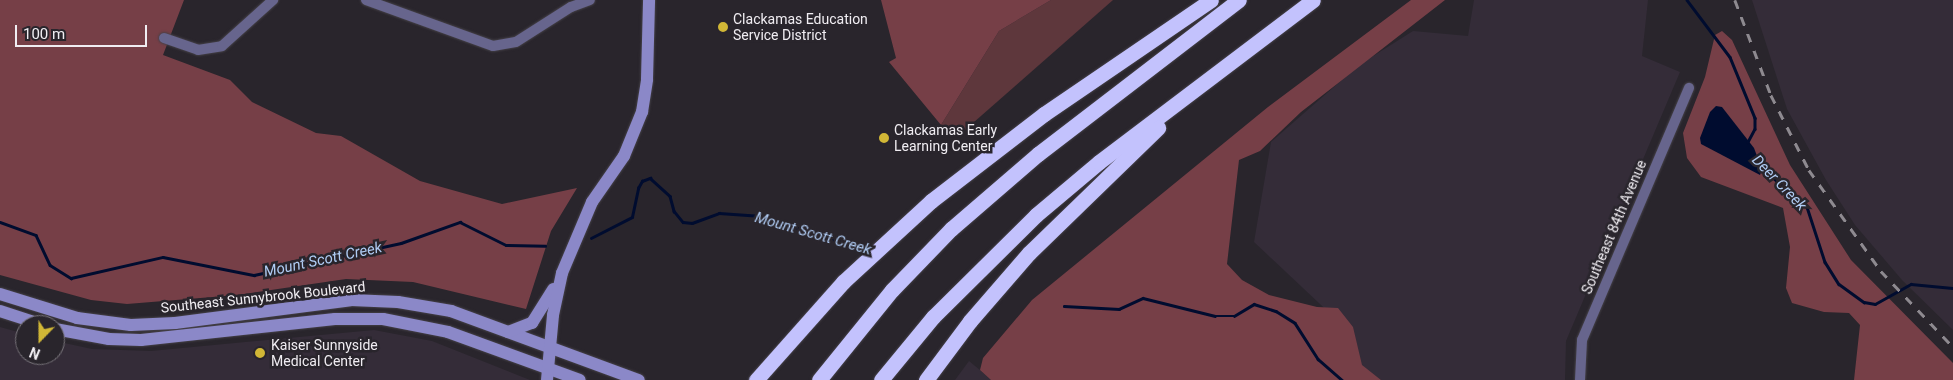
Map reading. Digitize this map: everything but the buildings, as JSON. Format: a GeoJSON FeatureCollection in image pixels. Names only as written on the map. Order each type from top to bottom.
{"type":"FeatureCollection","features":[{"type":"Feature","properties":{"kind":"highway"},"geometry":{"type":"LineString","coordinates":[[756,380],[806,321],[873,252],[931,201],[1044,114],[1211,0]]}},
{"type":"Feature","properties":{"kind":"highway"},"geometry":{"type":"LineString","coordinates":[[819,380],[892,290],[951,229],[1038,154],[1239,0]]}},
{"type":"Feature","properties":{"kind":"highway"},"geometry":{"type":"LineString","coordinates":[[882,380],[933,317],[1036,215],[1313,0]]}},
{"type":"Feature","properties":{"kind":"highway"},"geometry":{"type":"LineString","coordinates":[[926,380],[1029,253],[1209,79]]}},
{"type":"Feature","properties":{"kind":"main road"},"geometry":{"type":"LineString","coordinates":[[547,374],[549,347],[562,273],[568,254],[595,197],[629,147],[642,112],[647,79],[649,0]]}},
{"type":"Feature","properties":{"kind":"main road"},"geometry":{"type":"LineString","coordinates":[[508,332],[536,319],[562,273]]}},
{"type":"Feature","properties":{"kind":"main road","name":"Southeast Sunnybrook Boulevard"},"geometry":{"type":"LineString","coordinates":[[0,294],[69,316],[108,323],[158,324],[351,300],[398,302],[451,311],[639,380]]}},
{"type":"Feature","properties":{"kind":"main road"},"geometry":{"type":"LineString","coordinates":[[196,336],[201,328],[265,320],[281,309]]}},
{"type":"Feature","properties":{"kind":"main road"},"geometry":{"type":"LineString","coordinates":[[0,311],[15,316]]}},
{"type":"Feature","properties":{"kind":"main road"},"geometry":{"type":"LineString","coordinates":[[65,331],[124,340],[196,336],[335,320],[383,319],[448,332],[547,374],[580,380]]}},
{"type":"Feature","properties":{"kind":"street"},"geometry":{"type":"LineString","coordinates":[[164,38],[198,50],[222,46],[273,0]]}},
{"type":"Feature","properties":{"kind":"street"},"geometry":{"type":"LineString","coordinates":[[366,0],[493,46],[516,42],[571,7],[590,0]]}},
{"type":"Feature","properties":{"kind":"street","name":"Southeast 84th Avenue"},"geometry":{"type":"LineString","coordinates":[[1580,380],[1582,340],[1689,88]]}},
{"type":"Feature","properties":{"kind":"shaded area"},"geometry":{"type":"Polygon","coordinates":[[[0,0],[184,0],[163,55],[230,80],[252,102],[316,133],[341,136],[420,181],[502,204],[577,188],[551,231],[526,309],[413,282],[346,279],[237,295],[127,304],[91,300],[0,275],[0,0]]]}},
{"type":"Feature","properties":{"kind":"shaded area"},"geometry":{"type":"Polygon","coordinates":[[[881,0],[1051,0],[999,31],[941,125],[889,62],[896,58],[881,0]]]}},
{"type":"Feature","properties":{"kind":"shaded area"},"geometry":{"type":"Polygon","coordinates":[[[1051,0],[1113,0],[957,137],[941,125],[999,31],[1051,0]]]}},
{"type":"Feature","properties":{"kind":"shaded area"},"geometry":{"type":"Polygon","coordinates":[[[1411,0],[1445,0],[1301,112],[1260,151],[1239,160],[1227,264],[1242,280],[1269,295],[1317,307],[1338,308],[1353,327],[1362,365],[1381,380],[991,380],[980,370],[983,358],[1032,300],[1268,107],[1411,0]]]}},
{"type":"Feature","properties":{"kind":"shaded area"},"geometry":{"type":"Polygon","coordinates":[[[1474,0],[1648,0],[1642,56],[1680,72],[1566,341],[1565,380],[1381,380],[1341,351],[1338,321],[1254,242],[1271,142],[1359,65],[1413,31],[1468,36],[1474,0]]]}},
{"type":"Feature","properties":{"kind":"shaded area"},"geometry":{"type":"Polygon","coordinates":[[[1752,0],[1953,0],[1953,330],[1902,280],[1855,225],[1826,180],[1787,109],[1752,0]]]}},
{"type":"Feature","properties":{"kind":"shaded area"},"geometry":{"type":"Polygon","coordinates":[[[1722,31],[1732,40],[1790,165],[1851,260],[1953,363],[1953,380],[1854,380],[1860,325],[1849,313],[1824,312],[1792,303],[1786,288],[1790,247],[1783,208],[1701,177],[1687,158],[1683,133],[1705,77],[1715,35],[1722,31]]]}},
{"type":"Feature","properties":{"kind":"shaded area","name":"Kaiser Sunnyside Medical Center"},"geometry":{"type":"Polygon","coordinates":[[[0,327],[15,331],[15,365],[65,365],[65,343],[92,349],[151,351],[374,330],[432,341],[530,380],[0,380],[0,327]]]}},
{"type":"Feature","properties":{"kind":"shaded area"},"geometry":{"type":"Polygon","coordinates":[[[969,361],[980,370],[991,380],[955,380],[969,361]]]}},
{"type":"Feature","properties":{"kind":"water"},"geometry":{"type":"Polygon","coordinates":[[[1716,106],[1722,107],[1754,148],[1762,169],[1760,175],[1701,144],[1700,138],[1710,112],[1716,106]]]}},
{"type":"Feature","properties":{"kind":"waterway","name":"Deer Creek"},"geometry":{"type":"LineString","coordinates":[[1687,0],[1730,57],[1755,118],[1755,129],[1748,142]]}},
{"type":"Feature","properties":{"kind":"waterway","name":"Deer Creek"},"geometry":{"type":"LineString","coordinates":[[1762,168],[1807,207],[1825,262],[1839,284],[1864,302],[1875,304],[1911,284],[1953,288]]}},
{"type":"Feature","properties":{"kind":"waterway","name":"Mount Scott Creek"},"geometry":{"type":"LineString","coordinates":[[591,238],[632,217],[638,188],[642,181],[650,178],[670,196],[674,211],[683,222],[692,223],[719,213],[758,216],[868,250]]}},
{"type":"Feature","properties":{"kind":"waterway","name":"Mount Scott Creek"},"geometry":{"type":"LineString","coordinates":[[0,222],[36,235],[50,265],[71,278],[163,257],[254,275],[401,243],[460,222],[506,245],[545,246]]}},
{"type":"Feature","properties":{"kind":"waterway","name":"Mount Scott Creek"},"geometry":{"type":"LineString","coordinates":[[1064,306],[1119,309],[1143,298],[1215,316],[1234,316],[1254,304],[1276,311],[1295,323],[1318,359],[1342,380]]}},
{"type":"Feature","properties":{"kind":"railway"},"geometry":{"type":"LineString","coordinates":[[1735,0],[1771,95],[1809,170],[1881,271],[1953,347]]}},
{"type":"Feature","properties":{"kind":"place","name":"Clackamas Education Service District"},"geometry":{"type":"Point","coordinates":[723,27]}},
{"type":"Feature","properties":{"kind":"place","name":"Clackamas Early Learning Center"},"geometry":{"type":"Point","coordinates":[884,138]}},
{"type":"Feature","properties":{"kind":"place","name":"Kaiser Sunnyside Medical Center"},"geometry":{"type":"Point","coordinates":[260,353]}}]}
